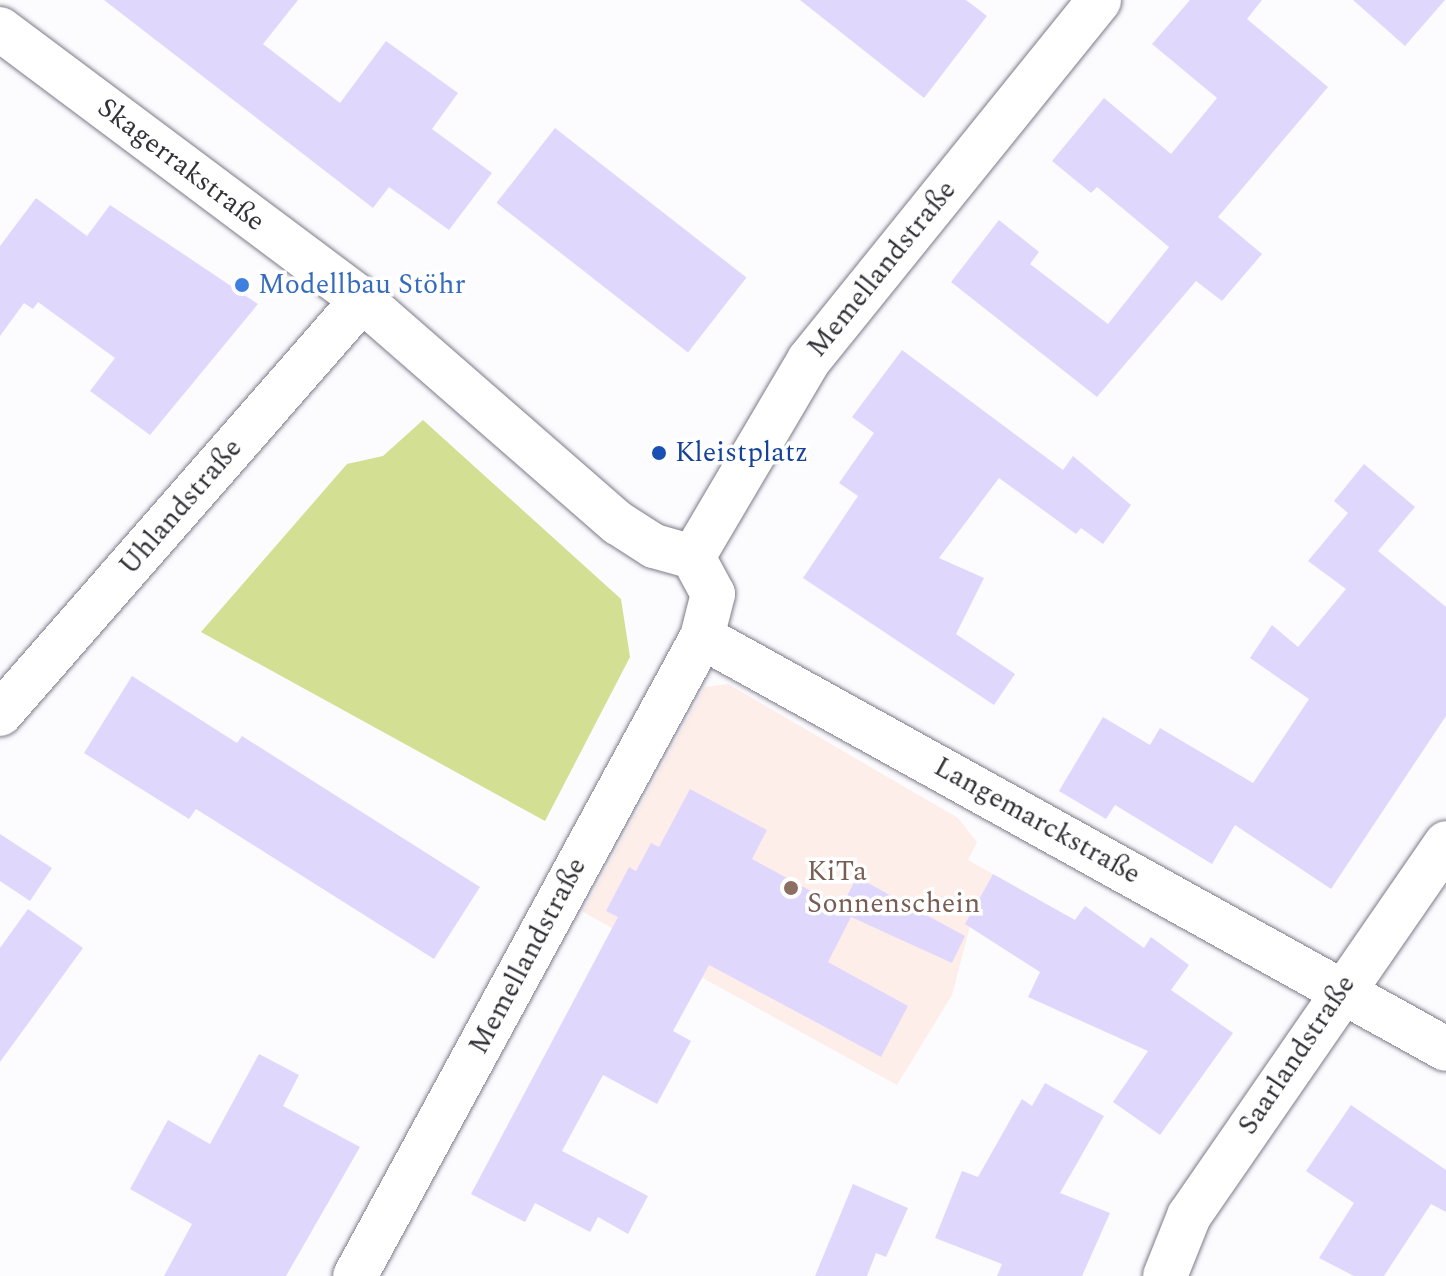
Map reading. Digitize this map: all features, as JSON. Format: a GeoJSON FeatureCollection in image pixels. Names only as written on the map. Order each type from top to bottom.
{"type":"FeatureCollection","features":[{"type":"Feature","properties":{"kind":"street","name":"Memellandstraße"},"geometry":{"type":"LineString","coordinates":[[693,557],[809,360],[1096,1]]}},
{"type":"Feature","properties":{"kind":"street","name":"Skagerrakstraße"},"geometry":{"type":"LineString","coordinates":[[0,29],[362,300]]}},
{"type":"Feature","properties":{"kind":"street"},"geometry":{"type":"LineString","coordinates":[[362,300],[618,523],[654,546],[693,557],[713,594],[702,637]]}},
{"type":"Feature","properties":{"kind":"street","name":"Uhlandstraße"},"geometry":{"type":"LineString","coordinates":[[0,714],[362,300]]}},
{"type":"Feature","properties":{"kind":"street","name":"Memellandstraße"},"geometry":{"type":"LineString","coordinates":[[355,1276],[702,637]]}},
{"type":"Feature","properties":{"kind":"street","name":"Langemarckstraße"},"geometry":{"type":"LineString","coordinates":[[702,637],[1446,1049]]}},
{"type":"Feature","properties":{"kind":"street","name":"Saarlandstraße"},"geometry":{"type":"LineString","coordinates":[[1165,1276],[1189,1216],[1341,989],[1446,843]]}},
{"type":"Feature","properties":{"kind":"shaded area","name":"KiTa Sonnenschein"},"geometry":{"type":"Polygon","coordinates":[[[728,684],[958,818],[977,842],[968,860],[993,874],[976,904],[952,995],[897,1085],[583,912],[705,687],[728,684]]]}},
{"type":"Feature","properties":{"kind":"green space"},"geometry":{"type":"Polygon","coordinates":[[[423,420],[621,599],[630,657],[545,821],[201,632],[347,464],[383,456],[423,420]]]}},
{"type":"Feature","properties":{"kind":"building"},"geometry":{"type":"Polygon","coordinates":[[[104,0],[298,0],[263,44],[340,103],[386,41],[458,93],[432,129],[492,173],[449,230],[389,187],[373,208],[104,0]]]}},
{"type":"Feature","properties":{"kind":"building"},"geometry":{"type":"Polygon","coordinates":[[[800,0],[966,0],[987,16],[924,98],[800,0]]]}},
{"type":"Feature","properties":{"kind":"building"},"geometry":{"type":"Polygon","coordinates":[[[1190,0],[1262,0],[1247,19],[1328,87],[1218,217],[1262,254],[1222,301],[1196,281],[1097,397],[951,282],[999,220],[1039,252],[1030,264],[1108,324],[1169,247],[1097,187],[1091,193],[1052,161],[1104,98],[1171,154],[1217,98],[1152,44],[1190,0]]]}},
{"type":"Feature","properties":{"kind":"building"},"geometry":{"type":"Polygon","coordinates":[[[1353,0],[1445,0],[1405,46],[1353,0]]]}},
{"type":"Feature","properties":{"kind":"building"},"geometry":{"type":"Polygon","coordinates":[[[555,128],[746,278],[688,352],[497,203],[555,128]]]}},
{"type":"Feature","properties":{"kind":"building"},"geometry":{"type":"Polygon","coordinates":[[[36,198],[87,236],[110,205],[258,304],[150,435],[90,391],[115,358],[38,302],[33,309],[24,303],[0,336],[0,246],[36,198]]]}},
{"type":"Feature","properties":{"kind":"building"},"geometry":{"type":"Polygon","coordinates":[[[902,350],[1063,470],[1073,456],[1131,505],[1103,544],[1081,528],[1076,534],[999,478],[939,558],[984,578],[956,634],[1015,674],[994,705],[803,578],[858,496],[839,483],[874,433],[852,417],[902,350]]]}},
{"type":"Feature","properties":{"kind":"building"},"geometry":{"type":"Polygon","coordinates":[[[1364,464],[1415,507],[1378,551],[1446,607],[1446,716],[1331,889],[1235,825],[1212,864],[1115,805],[1106,819],[1059,791],[1103,717],[1150,745],[1160,728],[1253,783],[1309,699],[1250,658],[1272,625],[1298,647],[1346,589],[1308,561],[1348,513],[1334,501],[1364,464]]]}},
{"type":"Feature","properties":{"kind":"building"},"geometry":{"type":"Polygon","coordinates":[[[132,676],[237,743],[242,736],[480,887],[434,959],[196,809],[189,819],[84,753],[132,676]]]}},
{"type":"Feature","properties":{"kind":"building"},"geometry":{"type":"Polygon","coordinates":[[[690,789],[767,830],[752,859],[841,907],[857,877],[965,936],[952,963],[851,917],[828,962],[908,1006],[881,1057],[709,965],[673,1031],[691,1041],[657,1104],[603,1075],[562,1151],[648,1196],[628,1234],[598,1217],[590,1232],[535,1203],[525,1222],[471,1194],[618,917],[606,911],[629,867],[636,871],[651,843],[659,847],[690,789]]]}},
{"type":"Feature","properties":{"kind":"building"},"geometry":{"type":"Polygon","coordinates":[[[0,834],[52,868],[30,901],[0,881],[0,834]]]}},
{"type":"Feature","properties":{"kind":"building"},"geometry":{"type":"Polygon","coordinates":[[[993,874],[1075,920],[1085,906],[1144,948],[1151,937],[1189,965],[1171,990],[1233,1033],[1160,1135],[1113,1102],[1148,1051],[1028,997],[1040,972],[965,924],[993,874]]]}},
{"type":"Feature","properties":{"kind":"building"},"geometry":{"type":"Polygon","coordinates":[[[28,909],[83,948],[0,1062],[0,948],[28,909]]]}},
{"type":"Feature","properties":{"kind":"building"},"geometry":{"type":"Polygon","coordinates":[[[259,1054],[299,1075],[283,1106],[360,1147],[286,1276],[164,1276],[192,1224],[130,1189],[168,1120],[210,1144],[259,1054]]]}},
{"type":"Feature","properties":{"kind":"building"},"geometry":{"type":"Polygon","coordinates":[[[1045,1083],[1104,1116],[1060,1193],[1110,1213],[1082,1276],[997,1276],[1002,1264],[935,1238],[962,1171],[978,1177],[1022,1099],[1032,1106],[1045,1083]]]}},
{"type":"Feature","properties":{"kind":"building"},"geometry":{"type":"Polygon","coordinates":[[[1351,1105],[1446,1170],[1446,1212],[1431,1204],[1384,1276],[1354,1276],[1319,1258],[1354,1203],[1306,1171],[1351,1105]]]}},
{"type":"Feature","properties":{"kind":"building"},"geometry":{"type":"Polygon","coordinates":[[[853,1184],[908,1208],[886,1257],[876,1253],[867,1276],[815,1276],[853,1184]]]}},
{"type":"Feature","properties":{"kind":"place","name":"Modellbau Stöhr"},"geometry":{"type":"Point","coordinates":[242,285]}},
{"type":"Feature","properties":{"kind":"place","name":"Kleistplatz"},"geometry":{"type":"Point","coordinates":[659,453]}},
{"type":"Feature","properties":{"kind":"place","name":"KiTa Sonnenschein"},"geometry":{"type":"Point","coordinates":[791,888]}}]}
